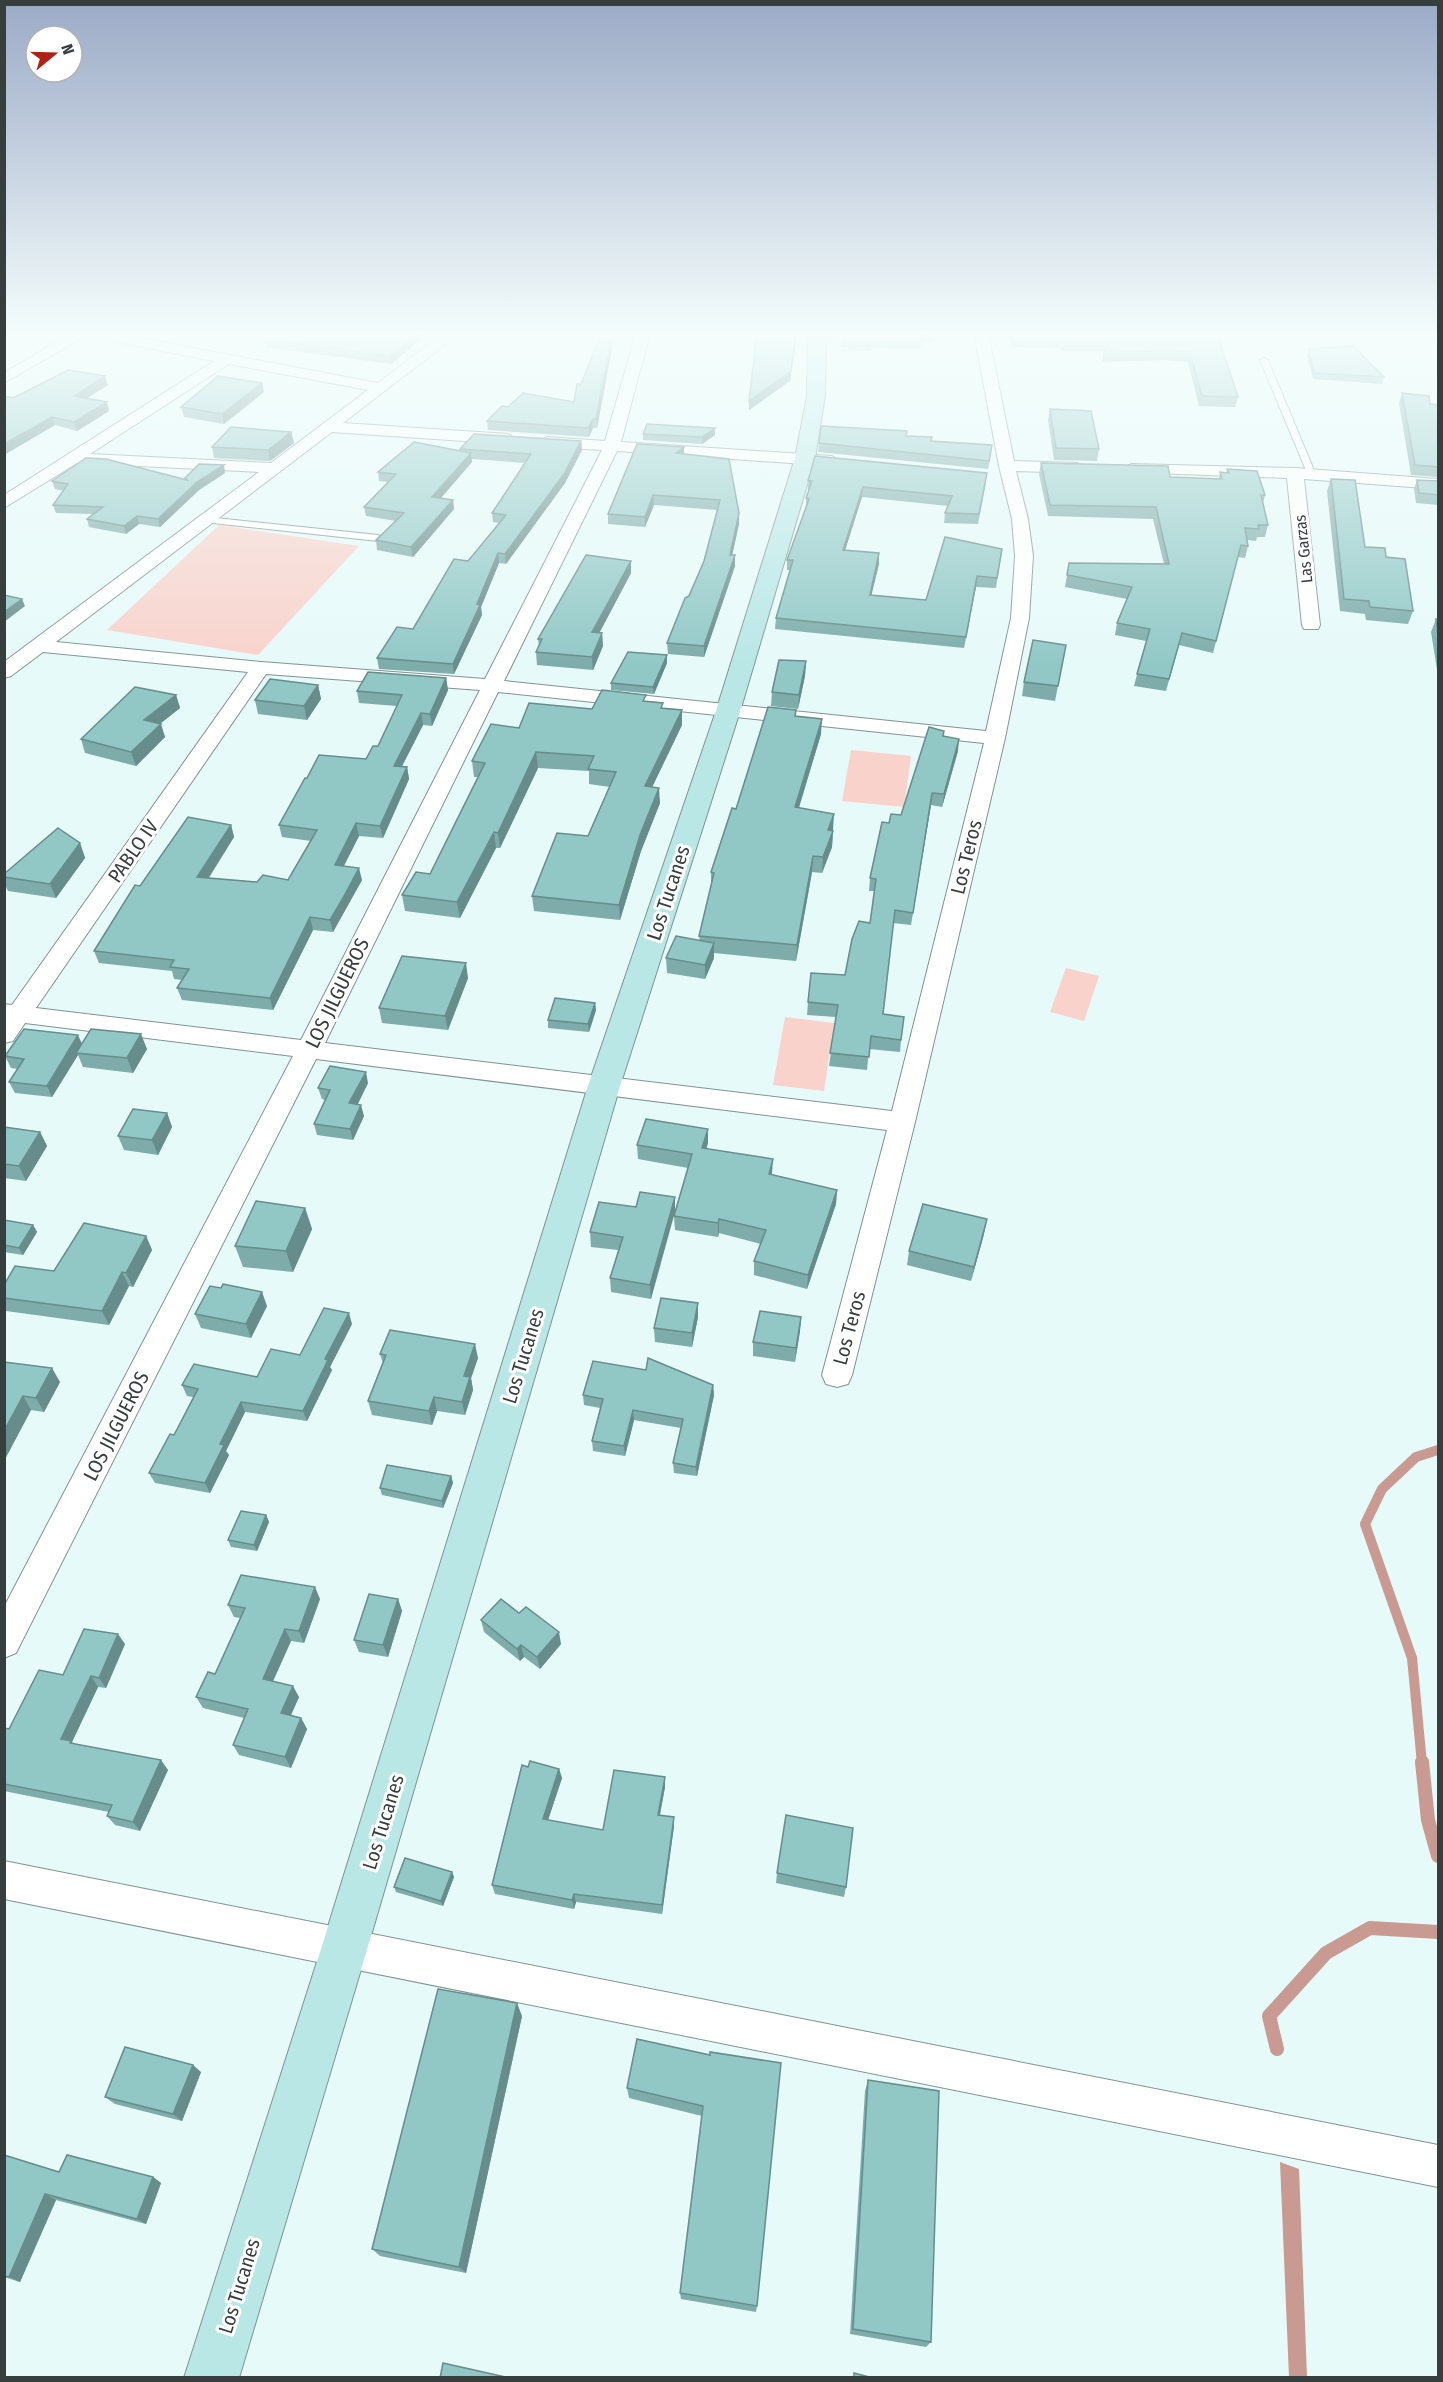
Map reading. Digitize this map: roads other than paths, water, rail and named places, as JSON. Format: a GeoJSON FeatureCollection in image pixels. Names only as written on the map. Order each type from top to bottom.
{"type":"FeatureCollection","features":[{"type":"Feature","properties":{"kind":"street"},"geometry":{"type":"LineString","coordinates":[[4,504],[93,444]]}},
{"type":"Feature","properties":{"kind":"street"},"geometry":{"type":"LineString","coordinates":[[4,672],[307,444]]}},
{"type":"Feature","properties":{"kind":"street"},"geometry":{"type":"LineString","coordinates":[[585,444],[850,463]]}},
{"type":"Feature","properties":{"kind":"street","name":"Los Tucanes"},"geometry":{"type":"LineString","coordinates":[[211,2378],[345,1946],[604,1086],[729,708],[809,444]]}},
{"type":"Feature","properties":{"kind":"street","name":"Los Teros"},"geometry":{"type":"LineString","coordinates":[[837,1375],[902,1122],[995,738],[1020,618],[1024,556],[1020,519],[1002,474],[998,444]]}},
{"type":"Feature","properties":{"kind":"street","name":"LOS JILGUEROS"},"geometry":{"type":"LineString","coordinates":[[4,1642],[309,1051],[612,446]]}},
{"type":"Feature","properties":{"kind":"street"},"geometry":{"type":"LineString","coordinates":[[71,458],[275,468]]}},
{"type":"Feature","properties":{"kind":"street"},"geometry":{"type":"LineString","coordinates":[[1002,474],[1088,468]]}},
{"type":"Feature","properties":{"kind":"street"},"geometry":{"type":"LineString","coordinates":[[1111,469],[1304,474],[1438,484]]}},
{"type":"Feature","properties":{"kind":"street","name":"Las Garzas"},"geometry":{"type":"LineString","coordinates":[[1304,474],[1311,625]]}},
{"type":"Feature","properties":{"kind":"street"},"geometry":{"type":"LineString","coordinates":[[40,646],[261,668],[491,685],[729,708],[995,738]]}},
{"type":"Feature","properties":{"kind":"street","name":"PABLO IV"},"geometry":{"type":"LineString","coordinates":[[4,1035],[12,1013],[261,668]]}},
{"type":"Feature","properties":{"kind":"street"},"geometry":{"type":"LineString","coordinates":[[12,1013],[902,1122]]}},
{"type":"Feature","properties":{"kind":"street"},"geometry":{"type":"LineString","coordinates":[[4,1880],[345,1946],[1438,2166]]}},
{"type":"Feature","properties":{"kind":"lane","name":"Las Garzas"},"geometry":{"type":"LineString","coordinates":[[1294,444],[1304,474]]}},
{"type":"Feature","properties":{"kind":"lane"},"geometry":{"type":"LineString","coordinates":[[206,520],[378,538]]}},
{"type":"Feature","properties":{"kind":"waterway"},"geometry":{"type":"LineString","coordinates":[[1422,1764],[1412,1658],[1365,1524],[1382,1489],[1416,1457],[1438,1450]]}},
{"type":"Feature","properties":{"kind":"waterway"},"geometry":{"type":"LineString","coordinates":[[1422,1762],[1428,1820],[1438,1856]]}},
{"type":"Feature","properties":{"kind":"waterway"},"geometry":{"type":"LineString","coordinates":[[1277,2049],[1269,2016],[1326,1953],[1370,1928],[1438,1932]]}}]}
